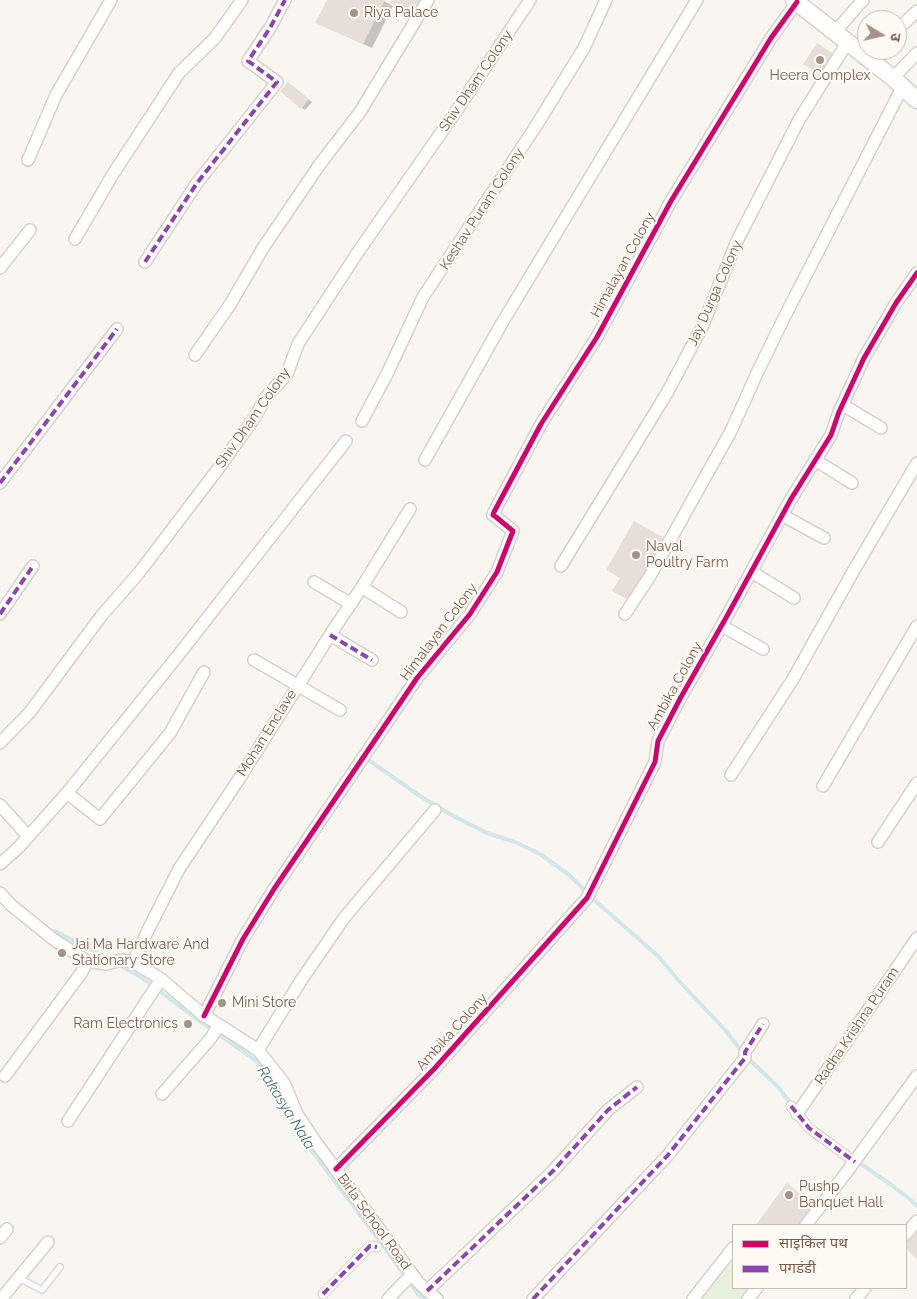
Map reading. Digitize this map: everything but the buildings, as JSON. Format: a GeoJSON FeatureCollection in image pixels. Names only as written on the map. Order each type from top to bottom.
{"type":"FeatureCollection","features":[{"type":"Feature","properties":{"kind":"main road"},"geometry":{"type":"LineString","coordinates":[[795,1],[841,38],[857,46]]}},
{"type":"Feature","properties":{"kind":"main road"},"geometry":{"type":"LineString","coordinates":[[878,60],[917,100]]}},
{"type":"Feature","properties":{"kind":"street"},"geometry":{"type":"LineString","coordinates":[[28,160],[56,95],[111,0]]}},
{"type":"Feature","properties":{"kind":"street"},"geometry":{"type":"LineString","coordinates":[[75,239],[113,174],[179,72],[215,38],[242,0]]}},
{"type":"Feature","properties":{"kind":"street"},"geometry":{"type":"LineString","coordinates":[[146,262],[197,183],[277,82],[248,61],[270,28],[285,0]]}},
{"type":"Feature","properties":{"kind":"street"},"geometry":{"type":"LineString","coordinates":[[194,355],[231,303],[263,248],[320,164],[360,112],[428,0]]}},
{"type":"Feature","properties":{"kind":"street","name":"Shiv Dham Colony"},"geometry":{"type":"LineString","coordinates":[[0,743],[30,712],[102,615],[138,574],[250,424],[266,397],[287,374],[298,344],[352,260],[459,107],[530,0]]}},
{"type":"Feature","properties":{"kind":"street","name":"Keshav Puram Colony"},"geometry":{"type":"LineString","coordinates":[[362,420],[387,374],[423,297],[580,56],[606,0]]}},
{"type":"Feature","properties":{"kind":"street"},"geometry":{"type":"LineString","coordinates":[[425,460],[502,323],[697,0]]}},
{"type":"Feature","properties":{"kind":"street","name":"Jay Durga Colony"},"geometry":{"type":"LineString","coordinates":[[561,566],[667,393],[702,327],[737,241],[841,38],[863,0]]}},
{"type":"Feature","properties":{"kind":"street","name":"Himalayan Colony"},"geometry":{"type":"LineString","coordinates":[[204,1016],[244,940],[274,889],[417,678],[470,614],[497,572],[514,531],[496,517],[494,512],[542,424],[597,337],[671,201],[795,1]]}},
{"type":"Feature","properties":{"kind":"street"},"geometry":{"type":"LineString","coordinates":[[907,20],[917,11]]}},
{"type":"Feature","properties":{"kind":"street"},"geometry":{"type":"LineString","coordinates":[[625,614],[650,576],[731,431],[758,371],[898,82],[917,53]]}},
{"type":"Feature","properties":{"kind":"street"},"geometry":{"type":"LineString","coordinates":[[0,268],[30,230]]}},
{"type":"Feature","properties":{"kind":"street","name":"Ambika Colony"},"geometry":{"type":"LineString","coordinates":[[336,1169],[434,1069],[587,898],[655,762],[658,741],[681,697],[791,499],[831,436],[843,405],[869,350],[896,303],[917,273]]}},
{"type":"Feature","properties":{"kind":"street"},"geometry":{"type":"LineString","coordinates":[[0,483],[117,329]]}},
{"type":"Feature","properties":{"kind":"street"},"geometry":{"type":"LineString","coordinates":[[843,405],[881,428]]}},
{"type":"Feature","properties":{"kind":"street"},"geometry":{"type":"LineString","coordinates":[[0,864],[18,848],[67,793],[176,658],[346,441]]}},
{"type":"Feature","properties":{"kind":"street"},"geometry":{"type":"LineString","coordinates":[[815,460],[852,483]]}},
{"type":"Feature","properties":{"kind":"street"},"geometry":{"type":"LineString","coordinates":[[731,775],[793,679],[917,463]]}},
{"type":"Feature","properties":{"kind":"street","name":"Mohan Enclave"},"geometry":{"type":"LineString","coordinates":[[127,961],[148,928],[179,869],[352,604],[410,509]]}},
{"type":"Feature","properties":{"kind":"street"},"geometry":{"type":"LineString","coordinates":[[782,515],[824,538]]}},
{"type":"Feature","properties":{"kind":"street"},"geometry":{"type":"LineString","coordinates":[[0,614],[33,566]]}},
{"type":"Feature","properties":{"kind":"street"},"geometry":{"type":"LineString","coordinates":[[752,572],[794,598]]}},
{"type":"Feature","properties":{"kind":"street"},"geometry":{"type":"LineString","coordinates":[[314,582],[352,604]]}},
{"type":"Feature","properties":{"kind":"street"},"geometry":{"type":"LineString","coordinates":[[362,588],[402,612]]}},
{"type":"Feature","properties":{"kind":"street"},"geometry":{"type":"LineString","coordinates":[[722,626],[762,649]]}},
{"type":"Feature","properties":{"kind":"street"},"geometry":{"type":"LineString","coordinates":[[823,786],[917,626]]}},
{"type":"Feature","properties":{"kind":"street"},"geometry":{"type":"LineString","coordinates":[[330,635],[372,660]]}},
{"type":"Feature","properties":{"kind":"street"},"geometry":{"type":"LineString","coordinates":[[254,660],[340,710]]}},
{"type":"Feature","properties":{"kind":"street"},"geometry":{"type":"LineString","coordinates":[[67,793],[100,819],[170,733],[204,672]]}},
{"type":"Feature","properties":{"kind":"street"},"geometry":{"type":"LineString","coordinates":[[878,842],[917,783]]}},
{"type":"Feature","properties":{"kind":"street"},"geometry":{"type":"LineString","coordinates":[[0,805],[28,836]]}},
{"type":"Feature","properties":{"kind":"street"},"geometry":{"type":"LineString","coordinates":[[258,1050],[302,979],[344,918],[435,810]]}},
{"type":"Feature","properties":{"kind":"street"},"geometry":{"type":"LineString","coordinates":[[0,894],[53,940],[87,961],[106,964],[127,961]]}},
{"type":"Feature","properties":{"kind":"street","name":"Radha Krishna Puram"},"geometry":{"type":"LineString","coordinates":[[794,1110],[917,938]]}},
{"type":"Feature","properties":{"kind":"street"},"geometry":{"type":"LineString","coordinates":[[5,1076],[82,972],[87,961]]}},
{"type":"Feature","properties":{"kind":"street","name":"Birla School Road"},"geometry":{"type":"LineString","coordinates":[[127,961],[157,985],[204,1016],[216,1031],[258,1050],[284,1083],[297,1114],[336,1169],[408,1279],[437,1299]]}},
{"type":"Feature","properties":{"kind":"street"},"geometry":{"type":"LineString","coordinates":[[68,1121],[157,985]]}},
{"type":"Feature","properties":{"kind":"street"},"geometry":{"type":"LineString","coordinates":[[533,1299],[668,1155],[745,1058],[744,1052],[763,1024]]}},
{"type":"Feature","properties":{"kind":"street"},"geometry":{"type":"LineString","coordinates":[[162,1094],[216,1031]]}},
{"type":"Feature","properties":{"kind":"street"},"geometry":{"type":"LineString","coordinates":[[807,1224],[855,1162],[917,1076]]}},
{"type":"Feature","properties":{"kind":"street"},"geometry":{"type":"LineString","coordinates":[[427,1291],[553,1171],[608,1110],[637,1088]]}},
{"type":"Feature","properties":{"kind":"street"},"geometry":{"type":"LineString","coordinates":[[794,1110],[809,1128],[855,1162]]}},
{"type":"Feature","properties":{"kind":"street"},"geometry":{"type":"LineString","coordinates":[[907,1233],[917,1221]]}},
{"type":"Feature","properties":{"kind":"street"},"geometry":{"type":"LineString","coordinates":[[1,1299],[48,1242]]}},
{"type":"Feature","properties":{"kind":"street"},"geometry":{"type":"LineString","coordinates":[[323,1294],[370,1246],[376,1247]]}},
{"type":"Feature","properties":{"kind":"street"},"geometry":{"type":"LineString","coordinates":[[693,1299],[732,1249]]}},
{"type":"Feature","properties":{"kind":"street"},"geometry":{"type":"LineString","coordinates":[[388,1299],[408,1279]]}},
{"type":"Feature","properties":{"kind":"street"},"geometry":{"type":"LineString","coordinates":[[748,1299],[756,1289]]}},
{"type":"Feature","properties":{"kind":"street"},"geometry":{"type":"LineString","coordinates":[[856,1299],[864,1289]]}},
{"type":"Feature","properties":{"kind":"lane"},"geometry":{"type":"LineString","coordinates":[[19,1278],[42,1290],[60,1268]]}},
{"type":"Feature","properties":{"kind":"green space"},"geometry":{"type":"Polygon","coordinates":[[[732,1256],[732,1289],[751,1289],[743,1299],[699,1299],[732,1256]]]}},
{"type":"Feature","properties":{"kind":"waterway"},"geometry":{"type":"LineString","coordinates":[[367,759],[423,798],[457,818],[487,833],[515,842],[540,854],[568,874],[587,892]]}},
{"type":"Feature","properties":{"kind":"waterway"},"geometry":{"type":"LineString","coordinates":[[592,898],[658,956],[740,1049]]}},
{"type":"Feature","properties":{"kind":"waterway","name":"Rakasya Nala"},"geometry":{"type":"LineString","coordinates":[[55,931],[111,960]]}},
{"type":"Feature","properties":{"kind":"waterway","name":"Rakasya Nala"},"geometry":{"type":"LineString","coordinates":[[117,964],[141,977],[258,1062],[273,1081],[283,1106],[303,1139],[418,1294],[424,1299]]}},
{"type":"Feature","properties":{"kind":"waterway"},"geometry":{"type":"LineString","coordinates":[[750,1060],[779,1088],[792,1105]]}},
{"type":"Feature","properties":{"kind":"waterway"},"geometry":{"type":"LineString","coordinates":[[861,1164],[917,1206]]}},
{"type":"Feature","properties":{"kind":"marked path"},"geometry":{"type":"LineString","coordinates":[[145,262],[197,183],[277,82],[248,61],[270,28],[285,0]]}},
{"type":"Feature","properties":{"kind":"marked path"},"geometry":{"type":"LineString","coordinates":[[0,483],[117,329]]}},
{"type":"Feature","properties":{"kind":"marked path"},"geometry":{"type":"LineString","coordinates":[[0,614],[33,566]]}},
{"type":"Feature","properties":{"kind":"marked path"},"geometry":{"type":"LineString","coordinates":[[330,635],[372,660]]}},
{"type":"Feature","properties":{"kind":"marked path"},"geometry":{"type":"LineString","coordinates":[[533,1299],[668,1155],[745,1058],[745,1052],[763,1024]]}},
{"type":"Feature","properties":{"kind":"marked path"},"geometry":{"type":"LineString","coordinates":[[427,1291],[553,1171],[608,1110],[637,1087]]}},
{"type":"Feature","properties":{"kind":"marked path"},"geometry":{"type":"LineString","coordinates":[[791,1106],[809,1128],[855,1162]]}},
{"type":"Feature","properties":{"kind":"marked path"},"geometry":{"type":"LineString","coordinates":[[323,1294],[370,1246],[377,1247]]}},
{"type":"Feature","properties":{"kind":"cycle path"},"geometry":{"type":"LineString","coordinates":[[204,1016],[243,939],[274,889],[417,678],[470,614],[497,572],[513,531],[493,515],[494,512],[541,424],[597,337],[671,201],[771,38],[797,2]]}},
{"type":"Feature","properties":{"kind":"cycle path"},"geometry":{"type":"LineString","coordinates":[[336,1169],[434,1069],[587,898],[655,762],[658,741],[681,697],[791,499],[831,435],[839,412],[864,358],[896,303],[917,273]]}},
{"type":"Feature","properties":{"kind":"place","name":"Riya Palace"},"geometry":{"type":"Point","coordinates":[354,13]}},
{"type":"Feature","properties":{"kind":"place","name":"Heera Complex"},"geometry":{"type":"Point","coordinates":[820,60]}},
{"type":"Feature","properties":{"kind":"place","name":"Naval Poultry Farm"},"geometry":{"type":"Point","coordinates":[636,555]}},
{"type":"Feature","properties":{"kind":"place","name":"Jai Ma Hardware And Stationary Store"},"geometry":{"type":"Point","coordinates":[62,953]}},
{"type":"Feature","properties":{"kind":"place","name":"Mini Store"},"geometry":{"type":"Point","coordinates":[222,1003]}},
{"type":"Feature","properties":{"kind":"place","name":"Ram Electronics"},"geometry":{"type":"Point","coordinates":[188,1024]}},
{"type":"Feature","properties":{"kind":"place","name":"Pushp Banquet Hall"},"geometry":{"type":"Point","coordinates":[789,1195]}}]}
